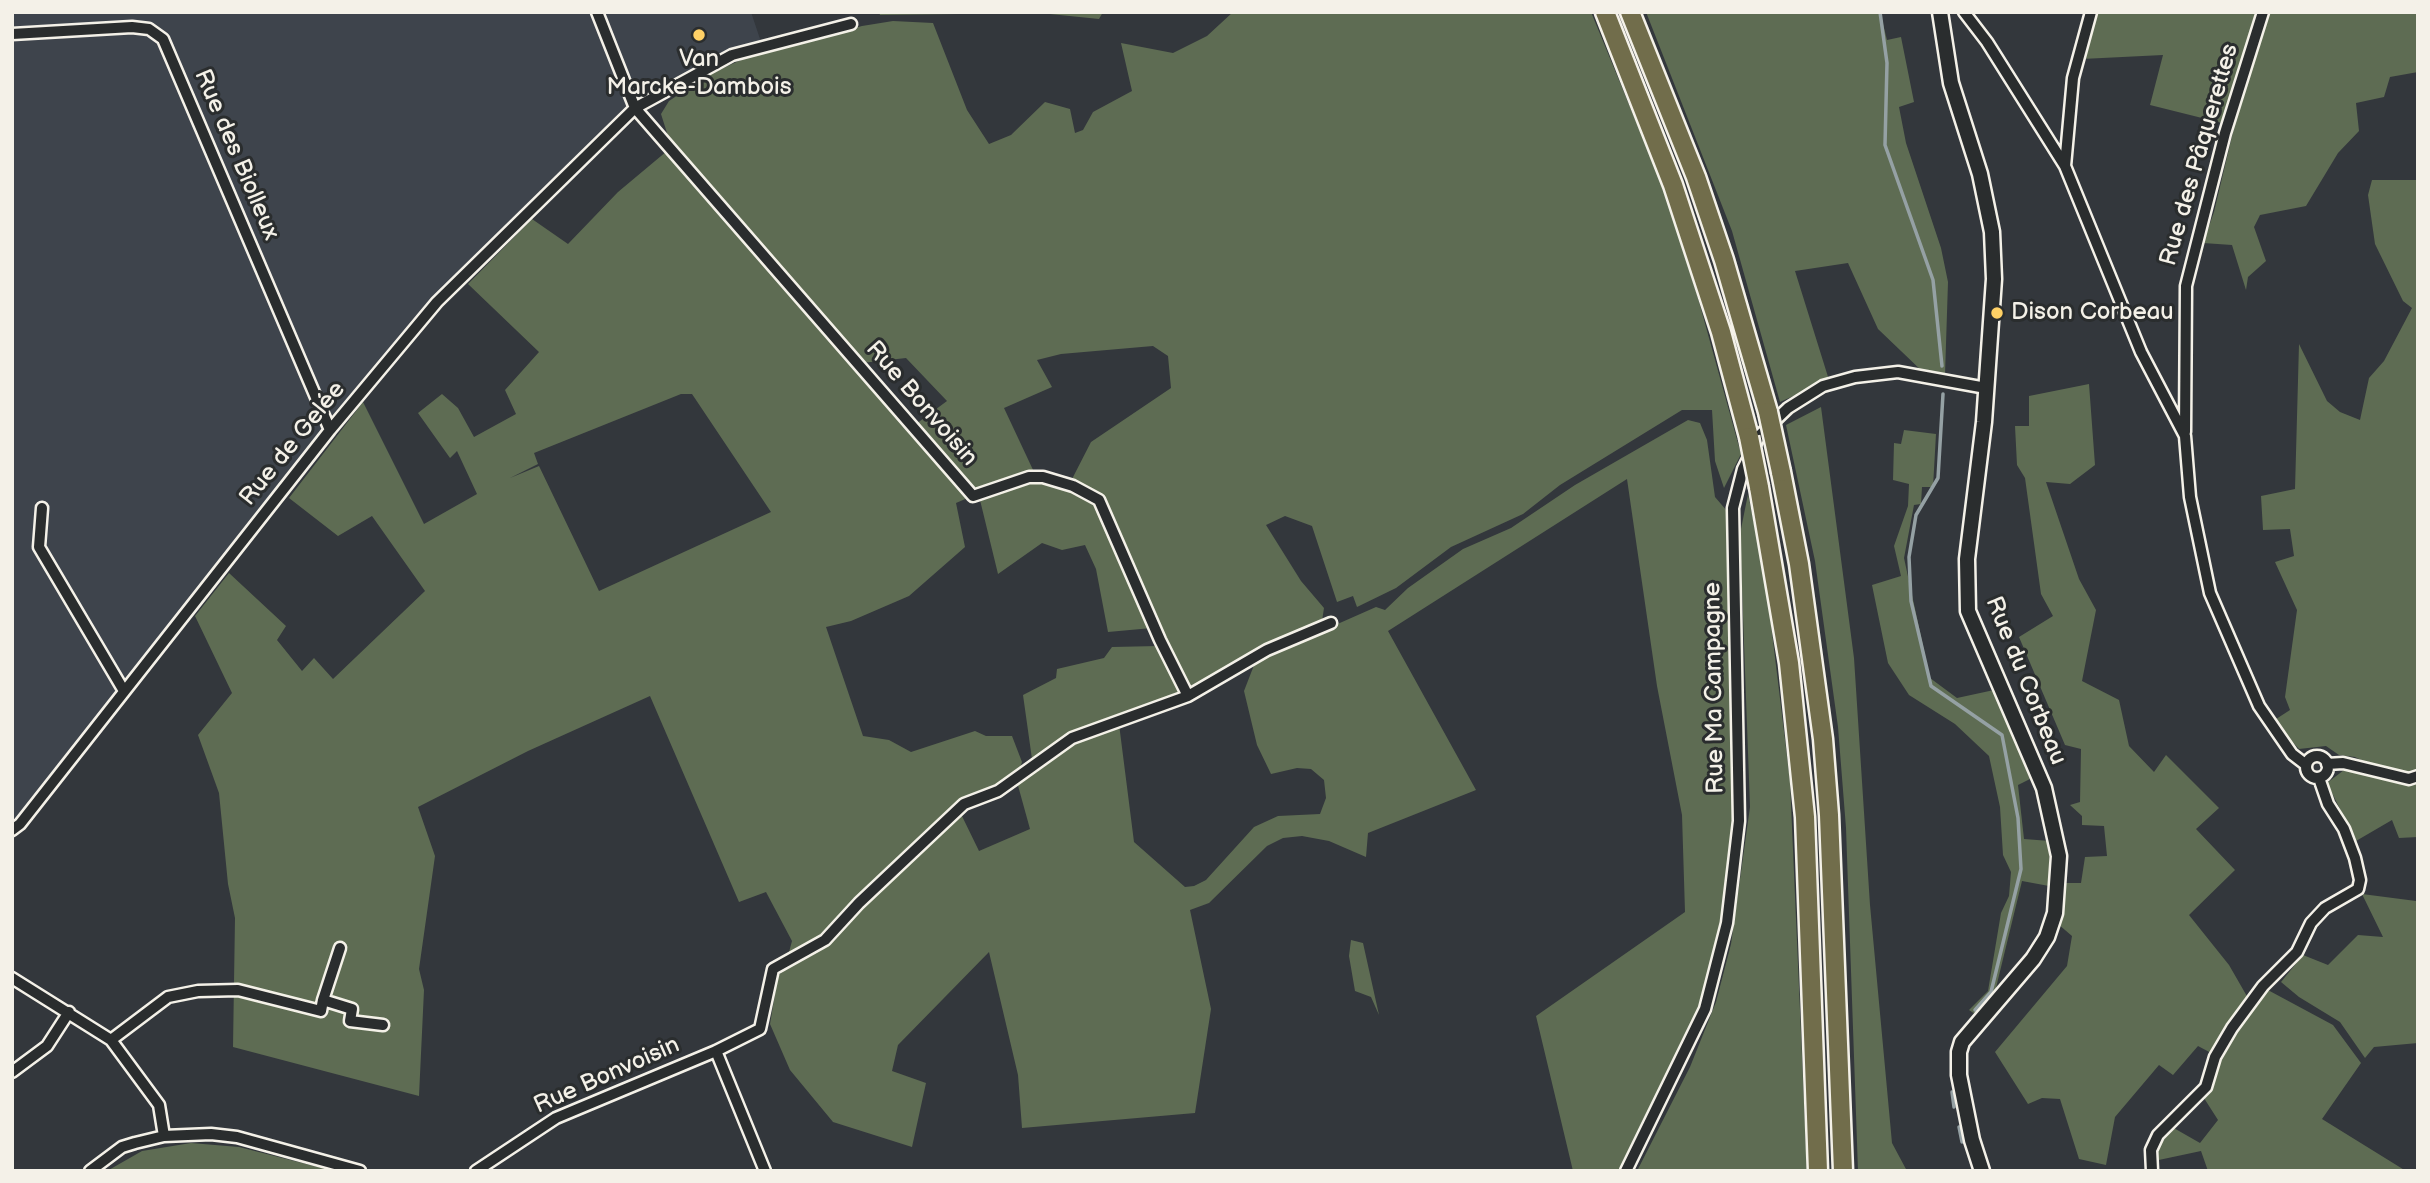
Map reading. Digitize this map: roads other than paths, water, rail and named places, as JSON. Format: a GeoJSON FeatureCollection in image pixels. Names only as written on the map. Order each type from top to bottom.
{"type":"FeatureCollection","features":[{"type":"Feature","properties":{"kind":"highway"},"geometry":{"type":"LineString","coordinates":[[1605,12],[1673,185],[1721,332],[1749,437],[1759,487],[1789,663],[1805,817],[1818,1171]]}},
{"type":"Feature","properties":{"kind":"highway"},"geometry":{"type":"LineString","coordinates":[[1630,12],[1696,177],[1724,260],[1768,411],[1799,564],[1823,739],[1829,815],[1843,1171]]}},
{"type":"Feature","properties":{"kind":"street"},"geometry":{"type":"LineString","coordinates":[[597,12],[635,108]]}},
{"type":"Feature","properties":{"kind":"street","name":"Rue du Corbeau"},"geometry":{"type":"LineString","coordinates":[[1940,12],[1951,83],[1989,209],[1993,279],[1986,388],[1966,559],[1968,611],[2043,788],[2059,856],[2055,913],[2047,937],[2033,960],[1962,1042],[1959,1052],[1959,1075],[1972,1140],[1982,1171]]}},
{"type":"Feature","properties":{"kind":"street"},"geometry":{"type":"LineString","coordinates":[[1964,12],[1987,41],[2065,166],[2141,352],[2185,436]]}},
{"type":"Feature","properties":{"kind":"street"},"geometry":{"type":"LineString","coordinates":[[2065,166],[2073,78],[2091,12]]}},
{"type":"Feature","properties":{"kind":"street","name":"Rue des Pâquerettes"},"geometry":{"type":"LineString","coordinates":[[2263,12],[2225,133],[2186,286],[2185,436],[2190,497],[2210,593],[2259,706],[2292,754],[2305,764]]}},
{"type":"Feature","properties":{"kind":"street","name":"Rue de Gelée"},"geometry":{"type":"LineString","coordinates":[[12,830],[330,430],[438,302],[635,108],[732,55],[851,24]]}},
{"type":"Feature","properties":{"kind":"street","name":"Rue des Biolleux"},"geometry":{"type":"LineString","coordinates":[[12,34],[131,27],[149,29],[163,39],[330,430]]}},
{"type":"Feature","properties":{"kind":"street","name":"Rue Bonvoisin"},"geometry":{"type":"LineString","coordinates":[[476,1171],[556,1118],[716,1051],[760,1029],[773,969],[825,940],[859,903],[964,804],[998,791],[1072,738],[1188,696],[1160,640],[1099,500],[1073,486],[1043,477],[1029,477],[973,496],[635,108]]}},
{"type":"Feature","properties":{"kind":"street","name":"Rue Ma Campagne"},"geometry":{"type":"LineString","coordinates":[[1626,1171],[1705,1009],[1727,923],[1739,821],[1733,508],[1743,469],[1760,435],[1788,408],[1823,386],[1855,377],[1898,372],[1986,388]]}},
{"type":"Feature","properties":{"kind":"street"},"geometry":{"type":"LineString","coordinates":[[42,508],[39,547],[124,691]]}},
{"type":"Feature","properties":{"kind":"street"},"geometry":{"type":"LineString","coordinates":[[1188,696],[1267,650],[1331,623]]}},
{"type":"Feature","properties":{"kind":"street"},"geometry":{"type":"LineString","coordinates":[[2328,764],[2326,774],[2319,778],[2311,778],[2306,772],[2305,764],[2318,756],[2328,764],[2343,763],[2409,779],[2418,776]]}},
{"type":"Feature","properties":{"kind":"street"},"geometry":{"type":"LineString","coordinates":[[2152,1171],[2151,1150],[2158,1135],[2206,1087],[2216,1058],[2232,1028],[2263,986],[2297,952],[2311,923],[2325,908],[2358,889],[2360,880],[2355,858],[2344,829],[2328,804],[2319,778]]}},
{"type":"Feature","properties":{"kind":"street"},"geometry":{"type":"LineString","coordinates":[[111,1040],[168,997],[179,994],[238,990],[321,1011],[340,948]]}},
{"type":"Feature","properties":{"kind":"street"},"geometry":{"type":"LineString","coordinates":[[12,978],[111,1040],[159,1105],[164,1136]]}},
{"type":"Feature","properties":{"kind":"street"},"geometry":{"type":"LineString","coordinates":[[323,1000],[352,1009],[350,1021],[383,1025]]}},
{"type":"Feature","properties":{"kind":"street"},"geometry":{"type":"LineString","coordinates":[[12,1072],[47,1046],[69,1012]]}},
{"type":"Feature","properties":{"kind":"street"},"geometry":{"type":"LineString","coordinates":[[716,1051],[765,1171]]}},
{"type":"Feature","properties":{"kind":"street"},"geometry":{"type":"LineString","coordinates":[[90,1171],[122,1147],[164,1136],[211,1134],[237,1137],[360,1171]]}},
{"type":"Feature","properties":{"kind":"waterway"},"geometry":{"type":"LineString","coordinates":[[1880,12],[1887,63],[1885,145],[1933,280],[1942,366]]}},
{"type":"Feature","properties":{"kind":"waterway"},"geometry":{"type":"LineString","coordinates":[[1943,394],[1938,478],[1916,515],[1909,557],[1911,601],[1931,686],[2002,735],[2018,818],[2021,869],[1991,992],[1975,1010]]}},
{"type":"Feature","properties":{"kind":"waterway"},"geometry":{"type":"LineString","coordinates":[[1952,1092],[1954,1107]]}},
{"type":"Feature","properties":{"kind":"waterway"},"geometry":{"type":"LineString","coordinates":[[1959,1127],[1962,1142]]}},
{"type":"Feature","properties":{"kind":"place","name":"Van Marcke-Dambois"},"geometry":{"type":"Point","coordinates":[699,35]}},
{"type":"Feature","properties":{"kind":"place","name":"Dison Corbeau"},"geometry":{"type":"Point","coordinates":[1997,313]}}]}
